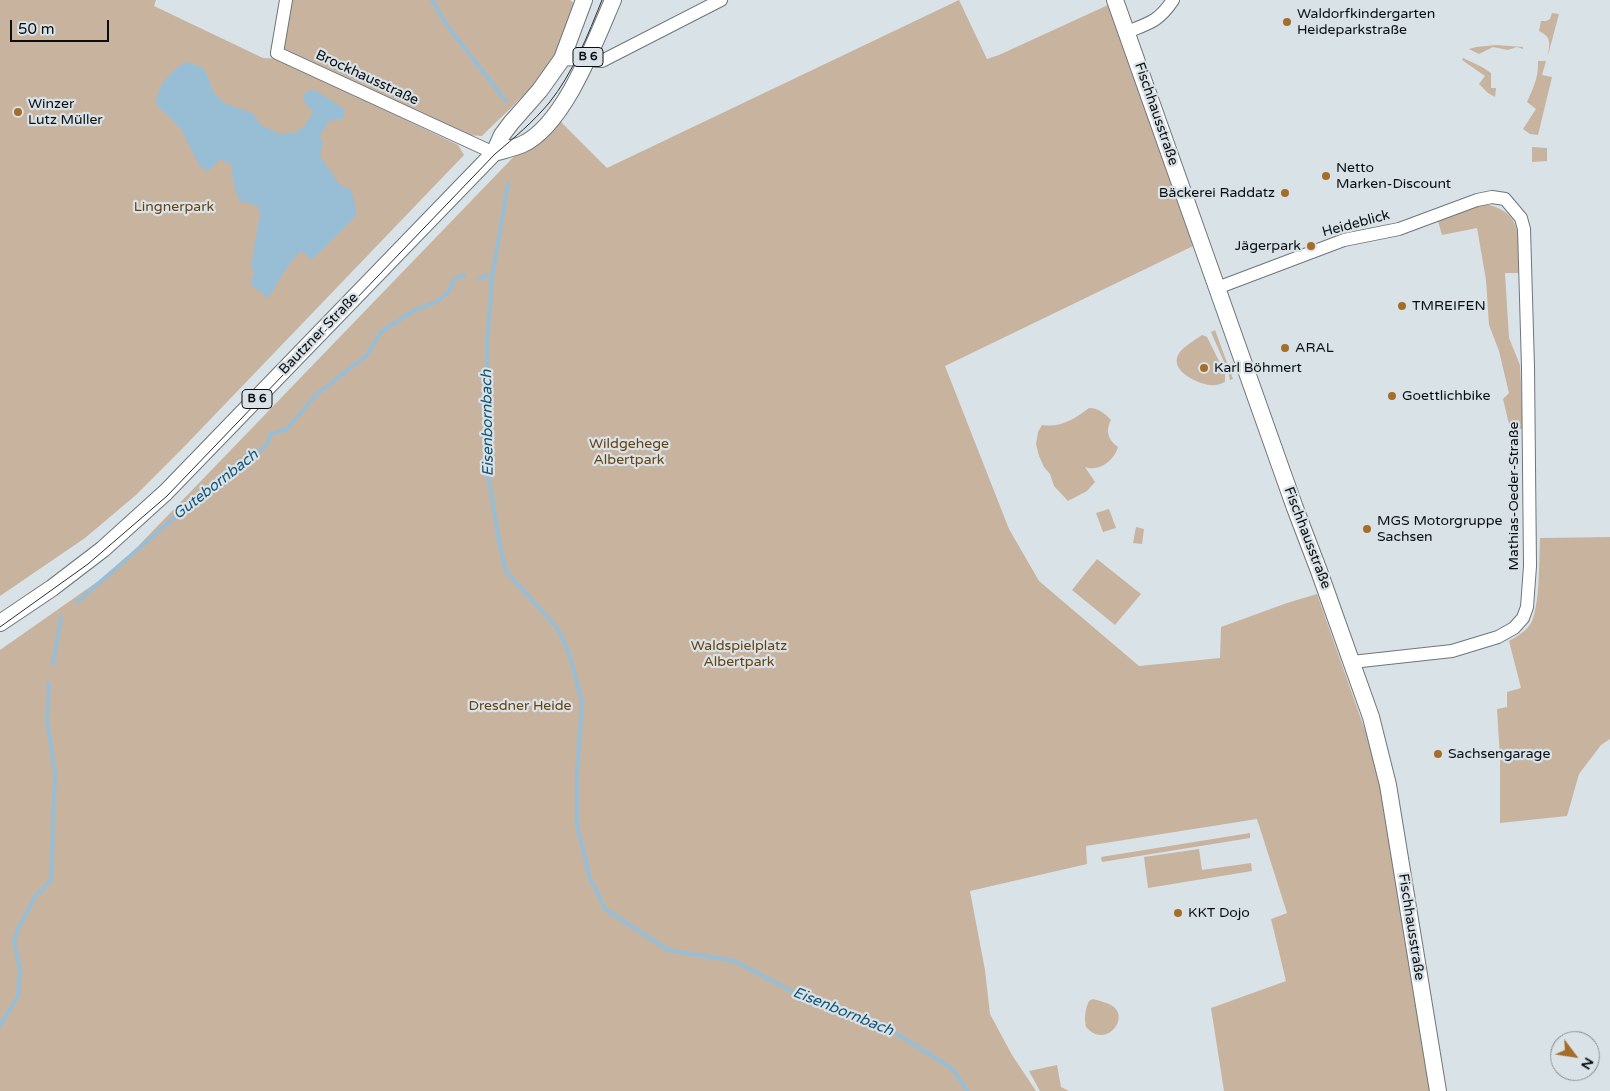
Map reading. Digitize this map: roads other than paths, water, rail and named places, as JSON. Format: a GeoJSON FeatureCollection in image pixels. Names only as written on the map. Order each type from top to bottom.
{"type":"FeatureCollection","features":[{"type":"Feature","properties":{"kind":"main road","name":"Bautzner Straße"},"geometry":{"type":"LineString","coordinates":[[0,623],[52,588],[103,549],[166,492],[494,153],[502,135],[511,122],[540,90],[562,60],[584,0]]}},
{"type":"Feature","properties":{"kind":"main road","name":"Bautzner Straße"},"geometry":{"type":"LineString","coordinates":[[494,153],[523,144],[534,137],[558,112],[586,61],[612,0]]}},
{"type":"Feature","properties":{"kind":"main road","name":"Fischhausstraße"},"geometry":{"type":"LineString","coordinates":[[1115,0],[1294,508],[1320,571],[1371,717],[1388,785],[1438,1091]]}},
{"type":"Feature","properties":{"kind":"street","name":"Brockhausstraße"},"geometry":{"type":"LineString","coordinates":[[286,0],[277,53],[494,153]]}},
{"type":"Feature","properties":{"kind":"street"},"geometry":{"type":"LineString","coordinates":[[562,60],[602,61],[721,0]]}},
{"type":"Feature","properties":{"kind":"street"},"geometry":{"type":"LineString","coordinates":[[1127,32],[1154,20],[1164,13],[1172,0]]}},
{"type":"Feature","properties":{"kind":"street","name":"Heideblick"},"geometry":{"type":"LineString","coordinates":[[1217,288],[1344,240],[1399,229],[1492,196],[1504,199]]}},
{"type":"Feature","properties":{"kind":"street","name":"Mathias-Oeder-Straße"},"geometry":{"type":"LineString","coordinates":[[1352,662],[1452,650],[1478,644],[1498,637],[1514,628],[1523,618],[1527,607],[1530,549],[1524,228],[1521,218],[1504,199]]}},
{"type":"Feature","properties":{"kind":"water"},"geometry":{"type":"Polygon","coordinates":[[[184,62],[200,66],[206,72],[214,93],[224,103],[252,113],[261,125],[280,134],[294,133],[304,127],[313,112],[303,100],[308,90],[317,91],[344,109],[344,117],[329,121],[319,137],[323,141],[320,156],[340,185],[351,190],[356,216],[312,260],[301,251],[286,268],[272,292],[265,298],[263,294],[250,284],[254,273],[251,265],[260,214],[259,208],[240,201],[232,175],[232,165],[220,159],[209,171],[200,167],[181,129],[156,104],[162,86],[169,76],[184,62]]]}},
{"type":"Feature","properties":{"kind":"waterway","name":"Eisenbornbach"},"geometry":{"type":"LineString","coordinates":[[432,0],[446,24],[506,101]]}},
{"type":"Feature","properties":{"kind":"waterway","name":"Eisenbornbach"},"geometry":{"type":"LineString","coordinates":[[508,184],[492,278],[487,343],[488,475],[506,571],[558,629],[570,656],[582,702],[577,772],[577,825],[590,878],[605,909],[668,950],[735,961],[812,1002],[886,1027],[953,1069],[967,1091]]}},
{"type":"Feature","properties":{"kind":"waterway","name":"Gutebornbach"},"geometry":{"type":"LineString","coordinates":[[77,602],[197,498],[244,465],[253,454],[266,446],[271,434],[287,429],[317,394],[367,355],[381,332],[415,310],[436,302],[447,294],[454,280],[464,275]]}},
{"type":"Feature","properties":{"kind":"waterway","name":"Gutebornbach"},"geometry":{"type":"LineString","coordinates":[[479,279],[485,276],[492,278]]}},
{"type":"Feature","properties":{"kind":"waterway","name":"Gutebornbach"},"geometry":{"type":"LineString","coordinates":[[53,664],[61,617]]}},
{"type":"Feature","properties":{"kind":"waterway","name":"Gutebornbach"},"geometry":{"type":"LineString","coordinates":[[0,1026],[18,996],[20,969],[14,941],[19,927],[35,897],[51,881],[55,773],[47,720],[49,683]]}},
{"type":"Feature","properties":{"kind":"tram line"},"geometry":{"type":"LineString","coordinates":[[0,627],[88,564],[167,496],[495,154],[536,117],[558,91],[573,66],[602,0]]}},
{"type":"Feature","properties":{"kind":"place","name":"Waldorfkindergarten Heideparkstraße"},"geometry":{"type":"Point","coordinates":[1287,22]}},
{"type":"Feature","properties":{"kind":"place","name":"Winzer Lutz Müller"},"geometry":{"type":"Point","coordinates":[18,112]}},
{"type":"Feature","properties":{"kind":"place","name":"Netto Marken-Discount"},"geometry":{"type":"Point","coordinates":[1326,176]}},
{"type":"Feature","properties":{"kind":"place","name":"Bäckerei Raddatz"},"geometry":{"type":"Point","coordinates":[1285,193]}},
{"type":"Feature","properties":{"kind":"place","name":"Jägerpark"},"geometry":{"type":"Point","coordinates":[1311,246]}},
{"type":"Feature","properties":{"kind":"place","name":"TMREIFEN"},"geometry":{"type":"Point","coordinates":[1402,306]}},
{"type":"Feature","properties":{"kind":"place","name":"ARAL"},"geometry":{"type":"Point","coordinates":[1285,348]}},
{"type":"Feature","properties":{"kind":"place","name":"Karl Böhmert"},"geometry":{"type":"Point","coordinates":[1204,368]}},
{"type":"Feature","properties":{"kind":"place","name":"Goettlichbike"},"geometry":{"type":"Point","coordinates":[1392,396]}},
{"type":"Feature","properties":{"kind":"place","name":"MGS Motorgruppe Sachsen"},"geometry":{"type":"Point","coordinates":[1367,529]}},
{"type":"Feature","properties":{"kind":"place","name":"Sachsengarage"},"geometry":{"type":"Point","coordinates":[1438,754]}},
{"type":"Feature","properties":{"kind":"place","name":"KKT Dojo"},"geometry":{"type":"Point","coordinates":[1178,913]}},
{"type":"Feature","properties":{"kind":"park label","name":"Lingnerpark"},"geometry":{"type":"Point","coordinates":[174,207]}},
{"type":"Feature","properties":{"kind":"park label","name":"Wildgehege Albertpark"},"geometry":{"type":"Point","coordinates":[629,452]}},
{"type":"Feature","properties":{"kind":"park label","name":"Waldspielplatz Albertpark"},"geometry":{"type":"Point","coordinates":[739,654]}},
{"type":"Feature","properties":{"kind":"park label","name":"Dresdner Heide"},"geometry":{"type":"Point","coordinates":[520,706]}}]}
